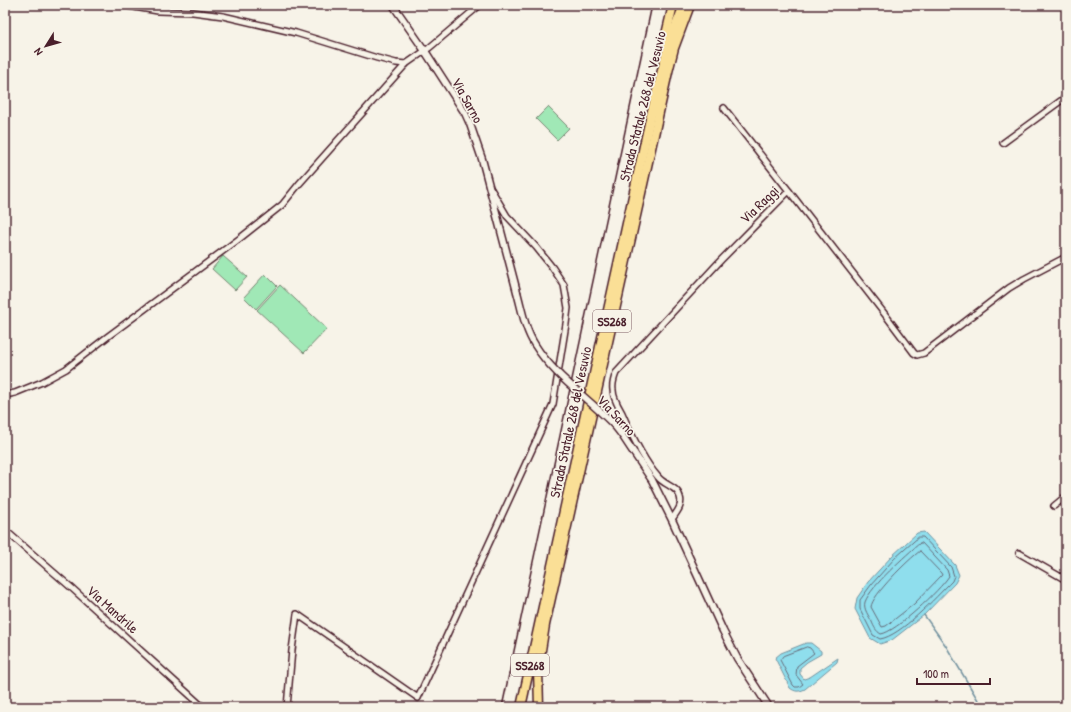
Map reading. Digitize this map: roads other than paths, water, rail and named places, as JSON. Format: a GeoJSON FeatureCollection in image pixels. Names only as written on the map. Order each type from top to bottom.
{"type":"FeatureCollection","features":[{"type":"Feature","properties":{"kind":"highway"},"geometry":{"type":"LineString","coordinates":[[649,123],[653,89],[674,5]]}},
{"type":"Feature","properties":{"kind":"highway","name":"Strada Statale 268 del Vesuvio"},"geometry":{"type":"LineString","coordinates":[[521,707],[649,123],[668,46],[684,5]]}},
{"type":"Feature","properties":{"kind":"highway","name":"Strada Statale 268 del Vesuvio"},"geometry":{"type":"LineString","coordinates":[[539,707],[538,669],[545,625],[668,72],[674,48],[690,5]]}},
{"type":"Feature","properties":{"kind":"street"},"geometry":{"type":"LineString","coordinates":[[122,5],[158,11],[193,12],[223,16],[296,33],[377,58],[406,64]]}},
{"type":"Feature","properties":{"kind":"street","name":"Via Sarno"},"geometry":{"type":"LineString","coordinates":[[393,5],[425,51],[465,113],[470,124],[482,159],[487,183],[524,320],[534,344],[546,360],[562,377],[622,434],[652,480],[672,519],[737,658],[769,707]]}},
{"type":"Feature","properties":{"kind":"street"},"geometry":{"type":"LineString","coordinates":[[5,395],[29,388],[55,376],[66,369],[282,205],[406,64],[449,32],[480,5]]}},
{"type":"Feature","properties":{"kind":"street"},"geometry":{"type":"LineString","coordinates":[[1003,143],[1066,97]]}},
{"type":"Feature","properties":{"kind":"street"},"geometry":{"type":"LineString","coordinates":[[724,108],[788,191]]}},
{"type":"Feature","properties":{"kind":"street"},"geometry":{"type":"LineString","coordinates":[[286,707],[297,614],[418,698],[553,404],[568,308],[564,285],[536,247],[507,216],[487,183]]}},
{"type":"Feature","properties":{"kind":"street","name":"Via Raggi"},"geometry":{"type":"LineString","coordinates":[[672,519],[681,502],[680,496],[677,491],[665,484],[658,477],[635,441],[612,392],[616,372],[788,191],[917,355],[924,353],[1009,288],[1066,257]]}},
{"type":"Feature","properties":{"kind":"street"},"geometry":{"type":"LineString","coordinates":[[1054,506],[1066,496]]}},
{"type":"Feature","properties":{"kind":"street","name":"Via Mandrile"},"geometry":{"type":"LineString","coordinates":[[5,530],[74,590],[203,707]]}},
{"type":"Feature","properties":{"kind":"street"},"geometry":{"type":"LineString","coordinates":[[1019,553],[1066,580]]}},
{"type":"Feature","properties":{"kind":"water"},"geometry":{"type":"Polygon","coordinates":[[[924,532],[955,565],[959,575],[955,583],[924,615],[892,640],[880,644],[870,638],[855,609],[857,598],[868,582],[892,556],[917,533],[924,532]]]}},
{"type":"Feature","properties":{"kind":"water"},"geometry":{"type":"Polygon","coordinates":[[[806,643],[811,643],[821,651],[821,654],[800,668],[800,674],[804,679],[810,677],[838,658],[837,662],[805,689],[795,691],[790,688],[775,658],[781,653],[806,643]]]}},
{"type":"Feature","properties":{"kind":"waterway"},"geometry":{"type":"LineString","coordinates":[[924,615],[946,646],[982,707]]}},
{"type":"Feature","properties":{"kind":"railway"},"geometry":{"type":"LineString","coordinates":[[502,707],[652,5]]}}]}
